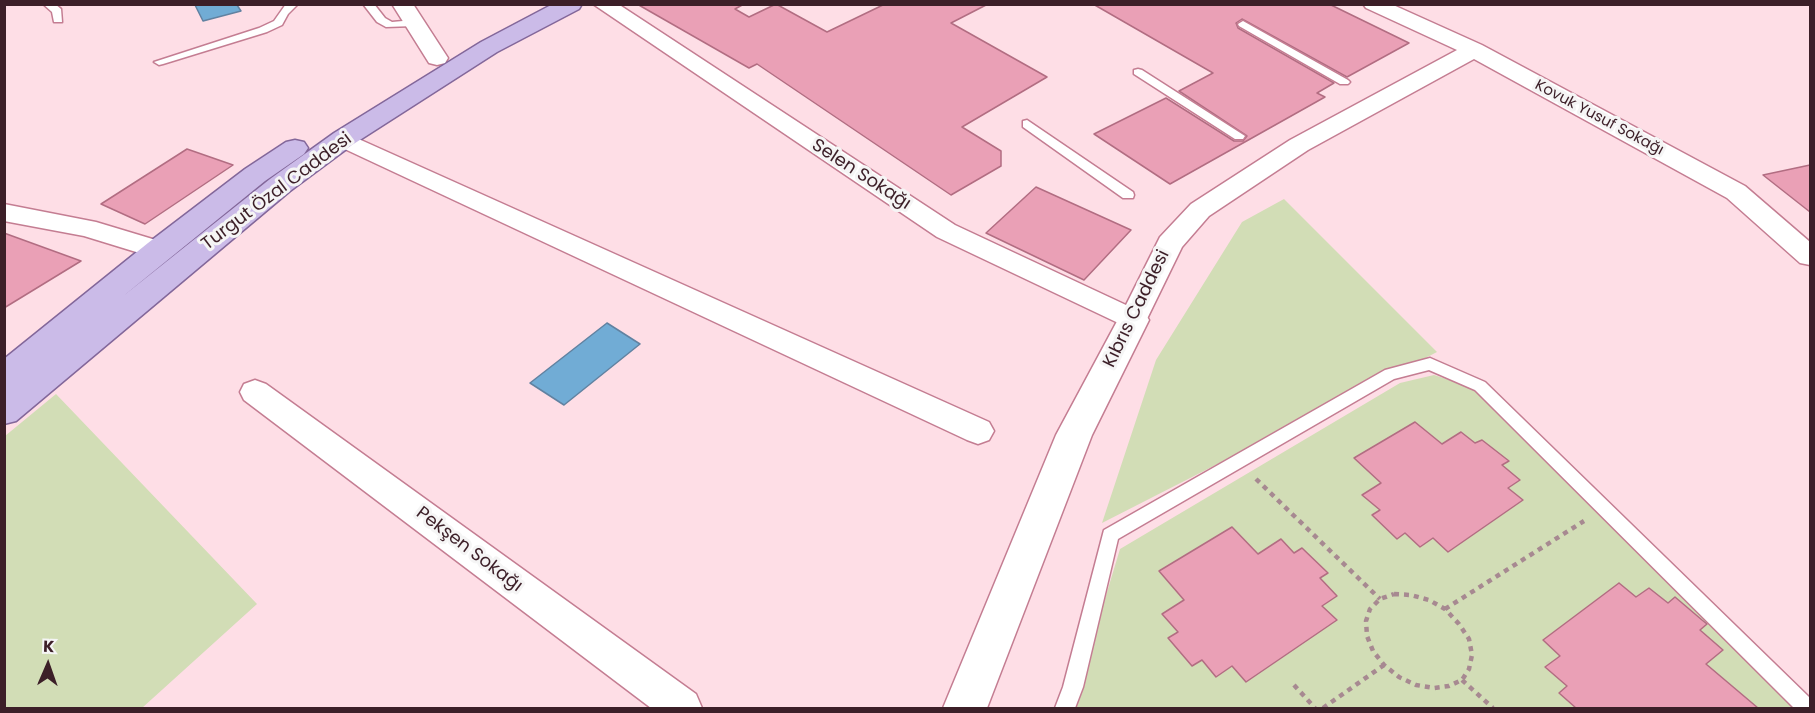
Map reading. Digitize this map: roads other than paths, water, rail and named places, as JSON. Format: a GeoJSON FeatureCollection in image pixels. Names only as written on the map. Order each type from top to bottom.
{"type":"FeatureCollection","features":[{"type":"Feature","properties":{"kind":"main road","name":"Turgut Özal Caddesi"},"geometry":{"type":"LineString","coordinates":[[4,378],[159,250],[255,175],[352,110],[532,4]]}},
{"type":"Feature","properties":{"kind":"main road","name":"Turgut Özal Caddesi"},"geometry":{"type":"LineString","coordinates":[[4,411],[280,186],[344,139],[489,47],[571,4]]}},
{"type":"Feature","properties":{"kind":"main road"},"geometry":{"type":"LineString","coordinates":[[159,250],[189,259]]}},
{"type":"Feature","properties":{"kind":"street"},"geometry":{"type":"LineString","coordinates":[[402,4],[437,58]]}},
{"type":"Feature","properties":{"kind":"street","name":"Selen Sokağı"},"geometry":{"type":"LineString","coordinates":[[603,4],[946,231],[1133,320]]}},
{"type":"Feature","properties":{"kind":"street","name":"Kovuk Yusuf Sokağı"},"geometry":{"type":"LineString","coordinates":[[1373,4],[1474,51],[1736,192],[1809,254]]}},
{"type":"Feature","properties":{"kind":"street","name":"Kıbrıs Caddesi"},"geometry":{"type":"LineString","coordinates":[[965,708],[1074,435],[1170,243],[1200,210],[1299,145],[1474,51]]}},
{"type":"Feature","properties":{"kind":"street"},"geometry":{"type":"LineString","coordinates":[[344,139],[978,431]]}},
{"type":"Feature","properties":{"kind":"street"},"geometry":{"type":"LineString","coordinates":[[4,212],[87,228],[159,250]]}},
{"type":"Feature","properties":{"kind":"street","name":"Pekşen Sokağı"},"geometry":{"type":"LineString","coordinates":[[255,392],[682,708]]}},
{"type":"Feature","properties":{"kind":"lane"},"geometry":{"type":"LineString","coordinates":[[48,4],[57,11],[58,20]]}},
{"type":"Feature","properties":{"kind":"lane"},"geometry":{"type":"LineString","coordinates":[[159,62],[263,30],[278,23],[284,12],[293,4]]}},
{"type":"Feature","properties":{"kind":"lane"},"geometry":{"type":"LineString","coordinates":[[368,4],[381,20],[390,25],[414,23]]}},
{"type":"Feature","properties":{"kind":"lane"},"geometry":{"type":"LineString","coordinates":[[1243,24],[1344,82]]}},
{"type":"Feature","properties":{"kind":"lane"},"geometry":{"type":"LineString","coordinates":[[1138,72],[1239,136]]}},
{"type":"Feature","properties":{"kind":"lane"},"geometry":{"type":"LineString","coordinates":[[1027,123],[1128,195]]}},
{"type":"Feature","properties":{"kind":"lane"},"geometry":{"type":"LineString","coordinates":[[1065,708],[1074,687],[1110,535],[1389,374],[1431,364],[1480,386],[1807,708]]}},
{"type":"Feature","properties":{"kind":"water"},"geometry":{"type":"Polygon","coordinates":[[[195,5],[237,5],[241,11],[203,21],[195,5]]]}},
{"type":"Feature","properties":{"kind":"water"},"geometry":{"type":"Polygon","coordinates":[[[607,323],[640,344],[564,405],[530,383],[607,323]]]}}]}
